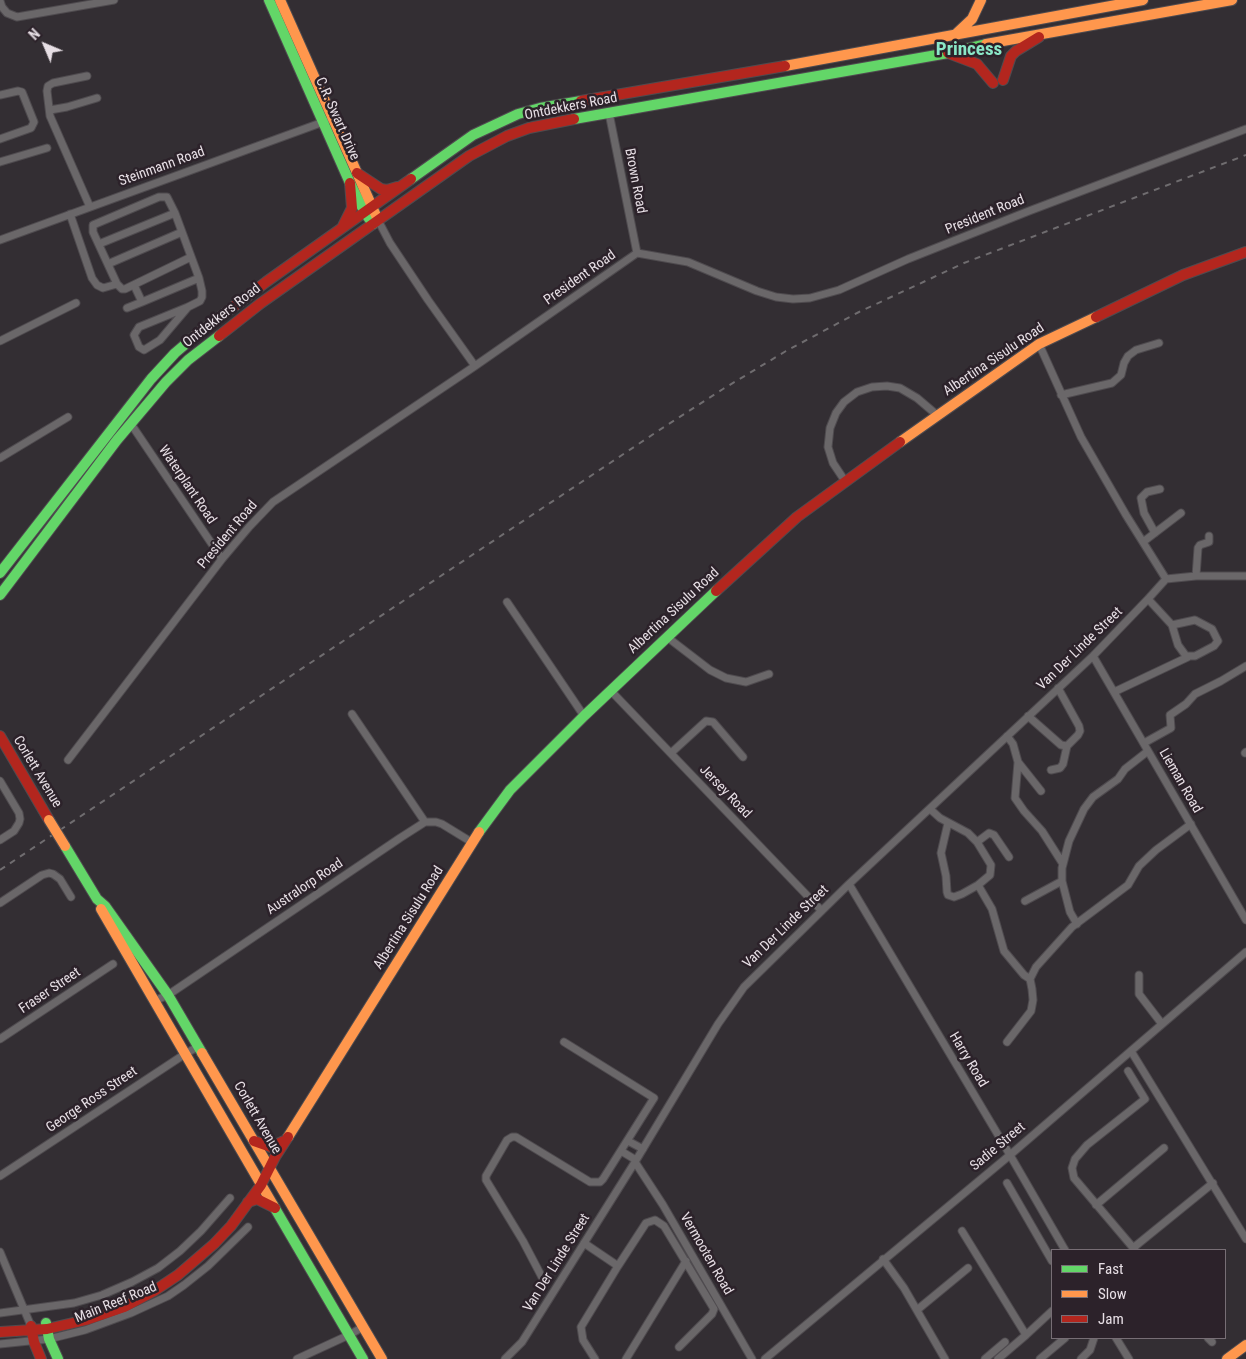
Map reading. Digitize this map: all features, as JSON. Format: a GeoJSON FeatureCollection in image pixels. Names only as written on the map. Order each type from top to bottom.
{"type":"FeatureCollection","features":[{"type":"Feature","properties":{"kind":"main road","name":"C.R. Swart Drive"},"geometry":{"type":"LineString","coordinates":[[269,0],[328,120],[374,207],[376,222]]}},
{"type":"Feature","properties":{"kind":"main road","name":"C.R. Swart Drive"},"geometry":{"type":"LineString","coordinates":[[280,0],[328,120],[350,183],[365,213],[376,222]]}},
{"type":"Feature","properties":{"kind":"main road"},"geometry":{"type":"LineString","coordinates":[[954,35],[972,19],[981,0]]}},
{"type":"Feature","properties":{"kind":"main road","name":"Ontdekkers Road"},"geometry":{"type":"LineString","coordinates":[[0,573],[108,433],[175,353],[198,333],[473,135],[518,114],[540,108],[1143,0]]}},
{"type":"Feature","properties":{"kind":"main road","name":"Ontdekkers Road"},"geometry":{"type":"LineString","coordinates":[[0,595],[131,424],[174,373],[206,344],[468,156],[507,136],[528,128],[1232,0]]}},
{"type":"Feature","properties":{"kind":"main road"},"geometry":{"type":"LineString","coordinates":[[1003,80],[1011,56],[1045,34]]}},
{"type":"Feature","properties":{"kind":"main road"},"geometry":{"type":"LineString","coordinates":[[948,53],[977,64],[992,84]]}},
{"type":"Feature","properties":{"kind":"main road"},"geometry":{"type":"LineString","coordinates":[[357,173],[381,189],[393,188],[410,181]]}},
{"type":"Feature","properties":{"kind":"main road"},"geometry":{"type":"LineString","coordinates":[[341,230],[352,208],[350,183]]}},
{"type":"Feature","properties":{"kind":"main road","name":"Albertina Sisulu Road"},"geometry":{"type":"LineString","coordinates":[[48,1330],[86,1314],[114,1305],[142,1292],[174,1272],[208,1243],[259,1181],[271,1163],[485,824],[510,790],[667,637],[797,517],[937,415],[1039,344],[1183,275],[1246,252]]}},
{"type":"Feature","properties":{"kind":"main road","name":"Corlett Avenue"},"geometry":{"type":"LineString","coordinates":[[0,736],[98,899],[105,906],[168,995],[254,1141],[271,1163],[382,1359]]}},
{"type":"Feature","properties":{"kind":"main road","name":"Corlett Avenue"},"geometry":{"type":"LineString","coordinates":[[98,899],[100,909],[363,1359]]}},
{"type":"Feature","properties":{"kind":"main road"},"geometry":{"type":"LineString","coordinates":[[254,1141],[271,1147],[280,1144],[286,1139]]}},
{"type":"Feature","properties":{"kind":"main road","name":"Albertina Sisulu Road"},"geometry":{"type":"LineString","coordinates":[[0,1332],[33,1333],[99,1316],[130,1303],[168,1282],[194,1262],[231,1226],[248,1202],[259,1181]]}},
{"type":"Feature","properties":{"kind":"main road"},"geometry":{"type":"LineString","coordinates":[[248,1202],[257,1199],[275,1208]]}},
{"type":"Feature","properties":{"kind":"main road","name":"Albertina Sisulu Road"},"geometry":{"type":"LineString","coordinates":[[0,1327],[33,1333]]}},
{"type":"Feature","properties":{"kind":"main road"},"geometry":{"type":"LineString","coordinates":[[48,1330],[58,1359]]}},
{"type":"Feature","properties":{"kind":"main road"},"geometry":{"type":"LineString","coordinates":[[33,1333],[41,1359]]}},
{"type":"Feature","properties":{"kind":"main road"},"geometry":{"type":"LineString","coordinates":[[1226,1359],[1246,1345]]}},
{"type":"Feature","properties":{"kind":"street"},"geometry":{"type":"LineString","coordinates":[[0,1],[2,7],[12,16],[26,16],[114,0]]}},
{"type":"Feature","properties":{"kind":"street"},"geometry":{"type":"LineString","coordinates":[[87,76],[50,84],[47,91],[50,116],[90,207]]}},
{"type":"Feature","properties":{"kind":"street"},"geometry":{"type":"LineString","coordinates":[[0,95],[18,91],[22,92],[34,122],[31,128],[0,139]]}},
{"type":"Feature","properties":{"kind":"street"},"geometry":{"type":"LineString","coordinates":[[50,110],[97,98]]}},
{"type":"Feature","properties":{"kind":"street","name":"Brown Road"},"geometry":{"type":"LineString","coordinates":[[610,113],[637,254]]}},
{"type":"Feature","properties":{"kind":"street","name":"Steinmann Road"},"geometry":{"type":"LineString","coordinates":[[0,240],[328,120]]}},
{"type":"Feature","properties":{"kind":"street","name":"President Road"},"geometry":{"type":"LineString","coordinates":[[68,760],[222,559],[273,502],[637,254],[688,262],[776,297],[793,299],[817,297],[839,290],[908,259],[1029,211],[1246,129]]}},
{"type":"Feature","properties":{"kind":"street"},"geometry":{"type":"LineString","coordinates":[[0,162],[47,148]]}},
{"type":"Feature","properties":{"kind":"street"},"geometry":{"type":"LineString","coordinates":[[188,307],[160,340],[144,350],[139,347],[134,334],[139,327],[188,307],[200,301],[202,297],[199,278],[170,199],[165,196],[159,197],[93,225],[93,232],[117,284],[122,289],[191,257]]}},
{"type":"Feature","properties":{"kind":"street"},"geometry":{"type":"LineString","coordinates":[[99,244],[176,213]]}},
{"type":"Feature","properties":{"kind":"street"},"geometry":{"type":"LineString","coordinates":[[70,214],[92,278],[97,285],[103,288],[117,284]]}},
{"type":"Feature","properties":{"kind":"street","name":"C.R. Swart Drive"},"geometry":{"type":"LineString","coordinates":[[376,222],[475,366]]}},
{"type":"Feature","properties":{"kind":"street"},"geometry":{"type":"LineString","coordinates":[[108,264],[182,232]]}},
{"type":"Feature","properties":{"kind":"street"},"geometry":{"type":"LineString","coordinates":[[127,308],[199,278]]}},
{"type":"Feature","properties":{"kind":"street"},"geometry":{"type":"LineString","coordinates":[[134,285],[142,302]]}},
{"type":"Feature","properties":{"kind":"street"},"geometry":{"type":"LineString","coordinates":[[0,342],[76,303]]}},
{"type":"Feature","properties":{"kind":"street"},"geometry":{"type":"LineString","coordinates":[[1061,395],[1112,383],[1121,375],[1128,356],[1136,350],[1159,343]]}},
{"type":"Feature","properties":{"kind":"street"},"geometry":{"type":"LineString","coordinates":[[1039,344],[1081,437],[1166,579],[1196,576],[1246,576]]}},
{"type":"Feature","properties":{"kind":"street"},"geometry":{"type":"LineString","coordinates":[[845,481],[834,463],[828,447],[830,428],[836,413],[844,402],[857,392],[872,387],[887,386],[900,388],[917,398],[937,415]]}},
{"type":"Feature","properties":{"kind":"street"},"geometry":{"type":"LineString","coordinates":[[0,458],[68,417]]}},
{"type":"Feature","properties":{"kind":"street","name":"Waterplant Road"},"geometry":{"type":"LineString","coordinates":[[131,424],[222,559]]}},
{"type":"Feature","properties":{"kind":"street"},"geometry":{"type":"LineString","coordinates":[[1154,533],[1144,513],[1140,498],[1147,492],[1160,489]]}},
{"type":"Feature","properties":{"kind":"street"},"geometry":{"type":"LineString","coordinates":[[1143,542],[1181,513]]}},
{"type":"Feature","properties":{"kind":"street"},"geometry":{"type":"LineString","coordinates":[[1196,576],[1198,548],[1200,545],[1209,542],[1209,536]]}},
{"type":"Feature","properties":{"kind":"street","name":"Van Der Linde Street"},"geometry":{"type":"LineString","coordinates":[[505,1359],[522,1342],[636,1161],[718,1024],[734,1000],[754,976],[821,910],[1093,656],[1166,579]]}},
{"type":"Feature","properties":{"kind":"street"},"geometry":{"type":"LineString","coordinates":[[1148,599],[1172,625],[1180,650],[1184,655],[1194,656],[1214,646],[1218,641],[1212,629],[1195,620],[1172,625]]}},
{"type":"Feature","properties":{"kind":"street"},"geometry":{"type":"LineString","coordinates":[[507,602],[584,716]]}},
{"type":"Feature","properties":{"kind":"street"},"geometry":{"type":"LineString","coordinates":[[667,637],[710,670],[726,678],[746,682],[769,674]]}},
{"type":"Feature","properties":{"kind":"street","name":"Lieman Road"},"geometry":{"type":"LineString","coordinates":[[1093,656],[1246,920]]}},
{"type":"Feature","properties":{"kind":"street"},"geometry":{"type":"LineString","coordinates":[[1114,692],[1188,656]]}},
{"type":"Feature","properties":{"kind":"street"},"geometry":{"type":"LineString","coordinates":[[1144,743],[1171,728],[1170,715],[1186,704],[1195,694],[1246,666]]}},
{"type":"Feature","properties":{"kind":"street"},"geometry":{"type":"LineString","coordinates":[[1051,770],[1060,768],[1063,764],[1067,746],[1078,736],[1080,731],[1058,688]]}},
{"type":"Feature","properties":{"kind":"street","name":"Jersey Road"},"geometry":{"type":"LineString","coordinates":[[611,691],[821,910]]}},
{"type":"Feature","properties":{"kind":"street"},"geometry":{"type":"LineString","coordinates":[[352,714],[425,822],[442,824],[473,843]]}},
{"type":"Feature","properties":{"kind":"street"},"geometry":{"type":"LineString","coordinates":[[1028,716],[1060,744],[1067,746]]}},
{"type":"Feature","properties":{"kind":"street"},"geometry":{"type":"LineString","coordinates":[[670,753],[706,721],[713,722],[743,757]]}},
{"type":"Feature","properties":{"kind":"street"},"geometry":{"type":"LineString","coordinates":[[1007,736],[1013,744],[1018,762],[1015,798],[1042,831],[1064,864]]}},
{"type":"Feature","properties":{"kind":"street"},"geometry":{"type":"LineString","coordinates":[[1077,924],[1070,912],[1062,881],[1070,841],[1084,809],[1094,797],[1118,779],[1125,769],[1148,751]]}},
{"type":"Feature","properties":{"kind":"street"},"geometry":{"type":"LineString","coordinates":[[1018,762],[1041,791]]}},
{"type":"Feature","properties":{"kind":"street"},"geometry":{"type":"LineString","coordinates":[[0,781],[19,813],[20,819],[14,831],[0,840]]}},
{"type":"Feature","properties":{"kind":"street"},"geometry":{"type":"LineString","coordinates":[[930,809],[948,823],[968,833],[977,842],[992,867],[990,875],[978,885],[958,896],[951,897],[947,892],[941,853],[948,823]]}},
{"type":"Feature","properties":{"kind":"street","name":"Australorp Road"},"geometry":{"type":"LineString","coordinates":[[154,1001],[168,995],[425,822]]}},
{"type":"Feature","properties":{"kind":"street"},"geometry":{"type":"LineString","coordinates":[[1007,1042],[1031,1011],[1033,1000],[1030,979],[1036,967],[1072,927],[1128,885],[1139,866],[1191,824]]}},
{"type":"Feature","properties":{"kind":"street"},"geometry":{"type":"LineString","coordinates":[[977,842],[989,834],[994,835],[1009,857]]}},
{"type":"Feature","properties":{"kind":"street"},"geometry":{"type":"LineString","coordinates":[[0,903],[42,875],[49,874],[53,874],[60,879],[71,897]]}},
{"type":"Feature","properties":{"kind":"street"},"geometry":{"type":"LineString","coordinates":[[1024,901],[1062,881]]}},
{"type":"Feature","properties":{"kind":"street","name":"Harry Road"},"geometry":{"type":"LineString","coordinates":[[849,884],[1064,1249]]}},
{"type":"Feature","properties":{"kind":"street"},"geometry":{"type":"LineString","coordinates":[[978,885],[992,909],[1004,951],[1024,975],[1030,979]]}},
{"type":"Feature","properties":{"kind":"street","name":"Sadie Street"},"geometry":{"type":"LineString","coordinates":[[765,1359],[1010,1154],[1246,952]]}},
{"type":"Feature","properties":{"kind":"street","name":"Fraser Street"},"geometry":{"type":"LineString","coordinates":[[0,1039],[113,964]]}},
{"type":"Feature","properties":{"kind":"street"},"geometry":{"type":"LineString","coordinates":[[1139,975],[1139,994],[1162,1024]]}},
{"type":"Feature","properties":{"kind":"street"},"geometry":{"type":"LineString","coordinates":[[544,1281],[486,1180],[486,1176],[506,1140],[516,1137],[590,1182],[596,1183],[603,1179],[654,1101],[654,1098],[564,1042]]}},
{"type":"Feature","properties":{"kind":"street","name":"George Ross Street"},"geometry":{"type":"LineString","coordinates":[[0,1176],[199,1046]]}},
{"type":"Feature","properties":{"kind":"street"},"geometry":{"type":"LineString","coordinates":[[1131,1050],[1246,1239]]}},
{"type":"Feature","properties":{"kind":"street"},"geometry":{"type":"LineString","coordinates":[[1128,1071],[1145,1098],[1087,1145],[1075,1159],[1072,1168],[1074,1178],[1134,1249],[1213,1183]]}},
{"type":"Feature","properties":{"kind":"street"},"geometry":{"type":"LineString","coordinates":[[628,1141],[643,1149]]}},
{"type":"Feature","properties":{"kind":"street"},"geometry":{"type":"LineString","coordinates":[[1096,1205],[1164,1148]]}},
{"type":"Feature","properties":{"kind":"street"},"geometry":{"type":"LineString","coordinates":[[621,1151],[636,1161]]}},
{"type":"Feature","properties":{"kind":"street","name":"Vermooten Road"},"geometry":{"type":"LineString","coordinates":[[636,1161],[752,1359]]}},
{"type":"Feature","properties":{"kind":"street"},"geometry":{"type":"LineString","coordinates":[[1007,1183],[1051,1259]]}},
{"type":"Feature","properties":{"kind":"street","name":"Main Reef Road"},"geometry":{"type":"LineString","coordinates":[[0,1313],[74,1303],[102,1295],[138,1279],[158,1268],[180,1251],[208,1224],[230,1198]]}},
{"type":"Feature","properties":{"kind":"street"},"geometry":{"type":"LineString","coordinates":[[595,1359],[583,1340],[582,1327],[646,1223],[655,1220],[664,1226],[714,1310],[679,1347]]}},
{"type":"Feature","properties":{"kind":"street","name":"Main Reef Road"},"geometry":{"type":"LineString","coordinates":[[0,1344],[48,1330],[95,1327],[168,1296],[208,1266],[248,1227]]}},
{"type":"Feature","properties":{"kind":"street"},"geometry":{"type":"LineString","coordinates":[[962,1231],[1026,1335]]}},
{"type":"Feature","properties":{"kind":"street"},"geometry":{"type":"LineString","coordinates":[[584,1243],[618,1266]]}},
{"type":"Feature","properties":{"kind":"street"},"geometry":{"type":"LineString","coordinates":[[0,1252],[26,1310],[33,1333]]}},
{"type":"Feature","properties":{"kind":"street"},"geometry":{"type":"LineString","coordinates":[[883,1259],[904,1288],[945,1359]]}},
{"type":"Feature","properties":{"kind":"street"},"geometry":{"type":"LineString","coordinates":[[626,1359],[686,1261]]}},
{"type":"Feature","properties":{"kind":"street"},"geometry":{"type":"LineString","coordinates":[[917,1310],[968,1268]]}},
{"type":"Feature","properties":{"kind":"street"},"geometry":{"type":"LineString","coordinates":[[998,1359],[1051,1312]]}},
{"type":"Feature","properties":{"kind":"street"},"geometry":{"type":"LineString","coordinates":[[297,1359],[363,1327]]}},
{"type":"Feature","properties":{"kind":"street"},"geometry":{"type":"LineString","coordinates":[[1040,1359],[1064,1339]]}},
{"type":"Feature","properties":{"kind":"street"},"geometry":{"type":"LineString","coordinates":[[1081,1359],[1090,1350],[1094,1339]]}},
{"type":"Feature","properties":{"kind":"street"},"geometry":{"type":"LineString","coordinates":[[1117,1339],[1128,1359]]}},
{"type":"Feature","properties":{"kind":"street"},"geometry":{"type":"LineString","coordinates":[[986,1359],[1005,1342]]}},
{"type":"Feature","properties":{"kind":"railway"},"geometry":{"type":"LineString","coordinates":[[0,870],[658,431],[786,351],[859,312],[964,263],[1246,155]]}},
{"type":"Feature","properties":{"kind":"traffic: fast"},"geometry":{"type":"LineString","coordinates":[[269,0],[350,183],[365,213],[373,224]]}},
{"type":"Feature","properties":{"kind":"traffic: fast"},"geometry":{"type":"LineString","coordinates":[[574,119],[948,53],[986,44]]}},
{"type":"Feature","properties":{"kind":"traffic: fast"},"geometry":{"type":"LineString","coordinates":[[411,179],[473,135],[518,114],[581,101]]}},
{"type":"Feature","properties":{"kind":"traffic: fast"},"geometry":{"type":"LineString","coordinates":[[0,573],[151,379],[175,353],[195,336]]}},
{"type":"Feature","properties":{"kind":"traffic: fast"},"geometry":{"type":"LineString","coordinates":[[0,595],[117,440],[166,382],[188,360],[219,336]]}},
{"type":"Feature","properties":{"kind":"traffic: fast"},"geometry":{"type":"LineString","coordinates":[[479,832],[510,790],[584,716],[716,591]]}},
{"type":"Feature","properties":{"kind":"traffic: fast"},"geometry":{"type":"LineString","coordinates":[[65,846],[97,899],[105,906],[168,995],[202,1053]]}},
{"type":"Feature","properties":{"kind":"traffic: fast"},"geometry":{"type":"LineString","coordinates":[[273,1205],[363,1359]]}},
{"type":"Feature","properties":{"kind":"traffic: fast"},"geometry":{"type":"LineString","coordinates":[[46,1323],[49,1339],[58,1359]]}},
{"type":"Feature","properties":{"kind":"traffic: slow"},"geometry":{"type":"LineString","coordinates":[[280,0],[378,220]]}},
{"type":"Feature","properties":{"kind":"traffic: slow"},"geometry":{"type":"LineString","coordinates":[[956,34],[972,19],[981,0]]}},
{"type":"Feature","properties":{"kind":"traffic: slow"},"geometry":{"type":"LineString","coordinates":[[785,66],[1143,0]]}},
{"type":"Feature","properties":{"kind":"traffic: slow"},"geometry":{"type":"LineString","coordinates":[[986,44],[1232,0]]}},
{"type":"Feature","properties":{"kind":"traffic: slow"},"geometry":{"type":"LineString","coordinates":[[900,442],[1039,344],[1096,317]]}},
{"type":"Feature","properties":{"kind":"traffic: slow"},"geometry":{"type":"LineString","coordinates":[[49,820],[65,846]]}},
{"type":"Feature","properties":{"kind":"traffic: slow"},"geometry":{"type":"LineString","coordinates":[[288,1137],[479,832]]}},
{"type":"Feature","properties":{"kind":"traffic: slow"},"geometry":{"type":"LineString","coordinates":[[101,909],[273,1205]]}},
{"type":"Feature","properties":{"kind":"traffic: slow"},"geometry":{"type":"LineString","coordinates":[[202,1053],[382,1359]]}},
{"type":"Feature","properties":{"kind":"traffic: slow"},"geometry":{"type":"LineString","coordinates":[[1227,1359],[1246,1345]]}},
{"type":"Feature","properties":{"kind":"traffic: jam"},"geometry":{"type":"LineString","coordinates":[[1003,80],[1011,56],[1039,37]]}},
{"type":"Feature","properties":{"kind":"traffic: jam"},"geometry":{"type":"LineString","coordinates":[[948,53],[977,64],[993,83]]}},
{"type":"Feature","properties":{"kind":"traffic: jam"},"geometry":{"type":"LineString","coordinates":[[581,101],[785,66]]}},
{"type":"Feature","properties":{"kind":"traffic: jam"},"geometry":{"type":"LineString","coordinates":[[219,336],[261,303],[469,156],[507,136],[529,128],[574,119]]}},
{"type":"Feature","properties":{"kind":"traffic: jam"},"geometry":{"type":"LineString","coordinates":[[357,173],[381,189],[387,190],[397,187]]}},
{"type":"Feature","properties":{"kind":"traffic: jam"},"geometry":{"type":"LineString","coordinates":[[195,336],[266,282],[411,179]]}},
{"type":"Feature","properties":{"kind":"traffic: jam"},"geometry":{"type":"LineString","coordinates":[[343,226],[352,208],[350,183]]}},
{"type":"Feature","properties":{"kind":"traffic: jam"},"geometry":{"type":"LineString","coordinates":[[1096,317],[1183,275],[1246,252]]}},
{"type":"Feature","properties":{"kind":"traffic: jam"},"geometry":{"type":"LineString","coordinates":[[716,591],[797,517],[900,442]]}},
{"type":"Feature","properties":{"kind":"traffic: jam"},"geometry":{"type":"LineString","coordinates":[[0,736],[49,820]]}},
{"type":"Feature","properties":{"kind":"traffic: jam"},"geometry":{"type":"LineString","coordinates":[[0,1332],[47,1329],[86,1320],[124,1307],[154,1291],[178,1275],[214,1244],[231,1226],[261,1185],[275,1157],[288,1137]]}},
{"type":"Feature","properties":{"kind":"traffic: jam"},"geometry":{"type":"LineString","coordinates":[[254,1141],[271,1147],[284,1141]]}},
{"type":"Feature","properties":{"kind":"traffic: jam"},"geometry":{"type":"LineString","coordinates":[[248,1202],[257,1199],[275,1208]]}},
{"type":"Feature","properties":{"kind":"traffic: jam"},"geometry":{"type":"LineString","coordinates":[[31,1326],[34,1342],[41,1359]]}},
{"type":"Feature","properties":{"kind":"district","name":"Princess"},"geometry":{"type":"Point","coordinates":[969,50]}}]}
